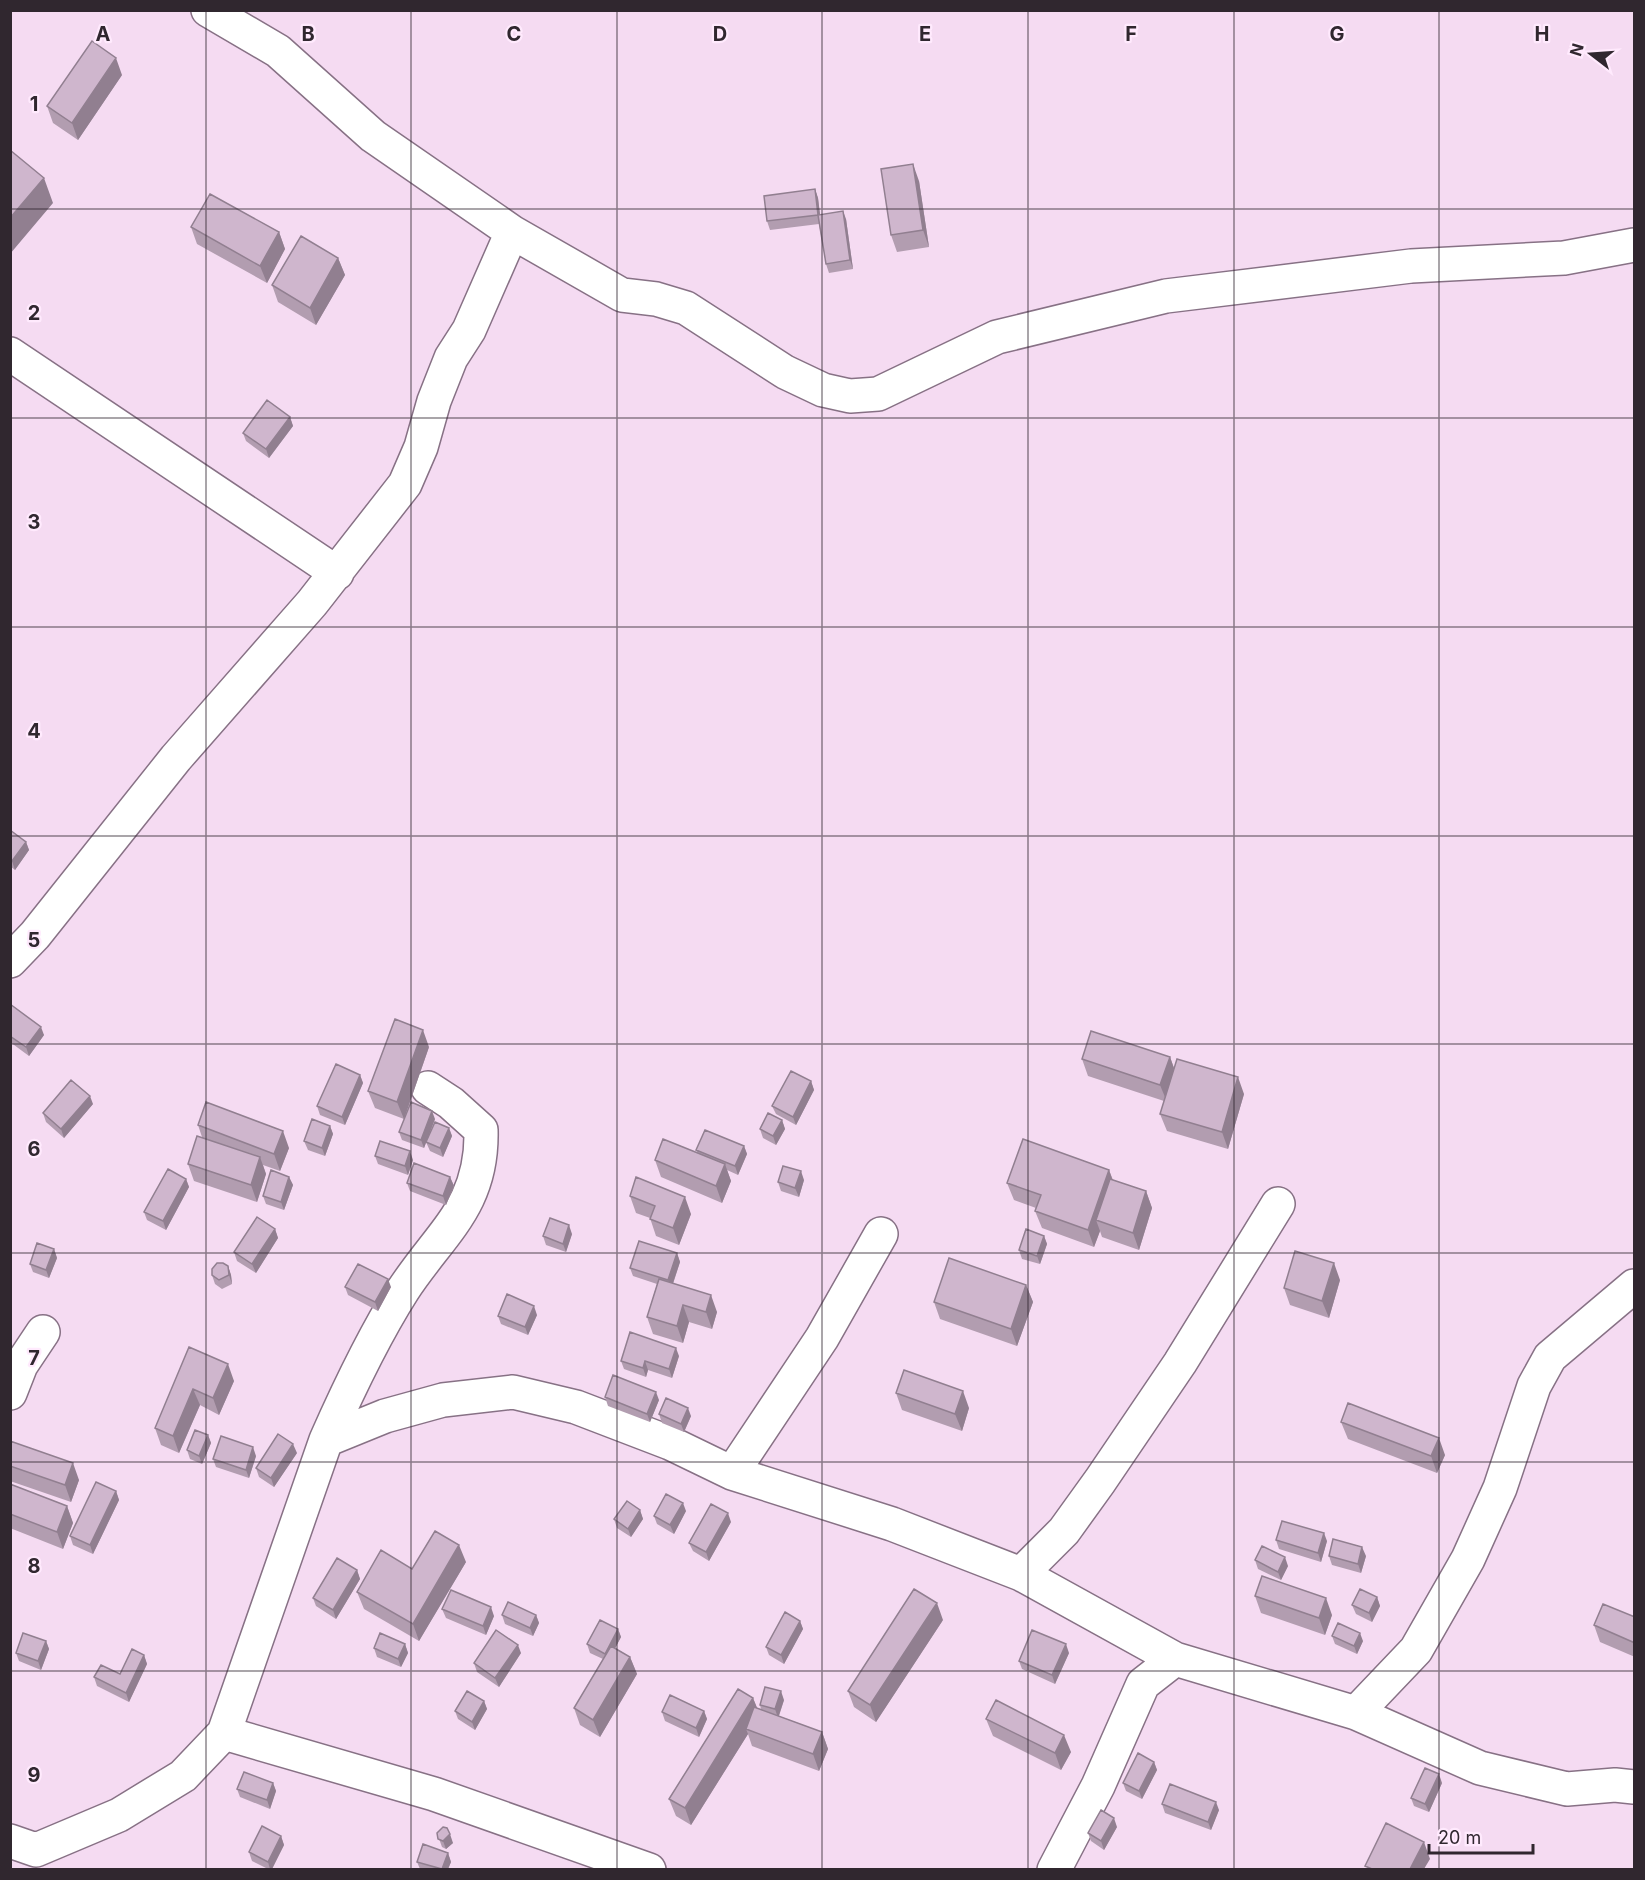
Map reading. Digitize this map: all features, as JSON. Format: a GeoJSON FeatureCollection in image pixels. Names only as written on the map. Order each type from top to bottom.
{"type":"FeatureCollection","features":[{"type":"Feature","properties":{"kind":"street"},"geometry":{"type":"LineString","coordinates":[[208,10],[278,51],[373,136],[512,232],[621,295],[656,299],[686,308],[785,372],[823,390],[849,396],[878,394],[997,337],[1166,296],[1411,266],[1564,258],[1635,245]]}},
{"type":"Feature","properties":{"kind":"street"},"geometry":{"type":"LineString","coordinates":[[10,961],[35,935],[176,758],[337,573],[405,484],[421,447],[434,401],[451,358],[469,330],[512,232]]}},
{"type":"Feature","properties":{"kind":"street"},"geometry":{"type":"LineString","coordinates":[[10,354],[337,573]]}},
{"type":"Feature","properties":{"kind":"street"},"geometry":{"type":"LineString","coordinates":[[29,1854],[118,1815],[183,1776],[224,1733],[326,1440],[375,1338],[404,1288],[446,1235],[475,1184],[482,1158],[481,1130],[452,1103],[428,1088]]}},
{"type":"Feature","properties":{"kind":"street"},"geometry":{"type":"LineString","coordinates":[[1022,1574],[1064,1531],[1100,1481],[1180,1363],[1278,1204]]}},
{"type":"Feature","properties":{"kind":"street"},"geometry":{"type":"LineString","coordinates":[[732,1473],[822,1338],[881,1234]]}},
{"type":"Feature","properties":{"kind":"street"},"geometry":{"type":"LineString","coordinates":[[1356,1713],[1416,1650],[1468,1559],[1500,1488],[1534,1386],[1550,1358],[1635,1286]]}},
{"type":"Feature","properties":{"kind":"street"},"geometry":{"type":"LineString","coordinates":[[10,1393],[21,1365],[43,1332]]}},
{"type":"Feature","properties":{"kind":"street"},"geometry":{"type":"LineString","coordinates":[[326,1440],[385,1416],[443,1400],[513,1392],[576,1407],[670,1443],[732,1473],[892,1524],[1022,1574],[1174,1659],[1356,1713],[1480,1768],[1568,1789],[1625,1786],[1635,1759]]}},
{"type":"Feature","properties":{"kind":"street"},"geometry":{"type":"LineString","coordinates":[[1054,1869],[1098,1786],[1143,1684],[1174,1659]]}},
{"type":"Feature","properties":{"kind":"street"},"geometry":{"type":"LineString","coordinates":[[224,1733],[434,1794],[649,1869]]}},
{"type":"Feature","properties":{"kind":"building"},"geometry":{"type":"Polygon","coordinates":[[[92,41],[116,58],[72,123],[47,106],[92,41]]]}},
{"type":"Feature","properties":{"kind":"building"},"geometry":{"type":"Polygon","coordinates":[[[10,150],[44,178],[10,218],[10,150]]]}},
{"type":"Feature","properties":{"kind":"building"},"geometry":{"type":"Polygon","coordinates":[[[913,164],[923,230],[891,235],[881,169],[913,164]]]}},
{"type":"Feature","properties":{"kind":"building"},"geometry":{"type":"Polygon","coordinates":[[[815,189],[818,215],[767,221],[764,196],[815,189]]]}},
{"type":"Feature","properties":{"kind":"building"},"geometry":{"type":"Polygon","coordinates":[[[210,194],[279,232],[260,266],[191,227],[210,194]]]}},
{"type":"Feature","properties":{"kind":"building"},"geometry":{"type":"Polygon","coordinates":[[[843,211],[850,260],[826,264],[818,215],[843,211]]]}},
{"type":"Feature","properties":{"kind":"building"},"geometry":{"type":"Polygon","coordinates":[[[301,236],[338,258],[310,308],[272,285],[301,236]]]}},
{"type":"Feature","properties":{"kind":"building"},"geometry":{"type":"Polygon","coordinates":[[[267,400],[290,417],[266,449],[243,433],[267,400]]]}},
{"type":"Feature","properties":{"kind":"building"},"geometry":{"type":"Polygon","coordinates":[[[10,830],[26,842],[12,861],[10,860],[10,830]]]}},
{"type":"Feature","properties":{"kind":"building"},"geometry":{"type":"Polygon","coordinates":[[[10,1004],[41,1027],[26,1047],[10,1036],[10,1004]]]}},
{"type":"Feature","properties":{"kind":"building"},"geometry":{"type":"Polygon","coordinates":[[[395,1019],[423,1030],[397,1102],[368,1091],[395,1019]]]}},
{"type":"Feature","properties":{"kind":"building"},"geometry":{"type":"Polygon","coordinates":[[[1091,1031],[1170,1057],[1160,1085],[1082,1059],[1091,1031]]]}},
{"type":"Feature","properties":{"kind":"building"},"geometry":{"type":"Polygon","coordinates":[[[1177,1059],[1238,1077],[1222,1132],[1160,1114],[1177,1059]]]}},
{"type":"Feature","properties":{"kind":"building"},"geometry":{"type":"Polygon","coordinates":[[[336,1064],[360,1075],[342,1117],[317,1106],[336,1064]]]}},
{"type":"Feature","properties":{"kind":"building"},"geometry":{"type":"Polygon","coordinates":[[[791,1071],[811,1081],[793,1117],[772,1106],[791,1071]]]}},
{"type":"Feature","properties":{"kind":"building"},"geometry":{"type":"Polygon","coordinates":[[[71,1080],[90,1096],[61,1129],[43,1113],[71,1080]]]}},
{"type":"Feature","properties":{"kind":"building"},"geometry":{"type":"Polygon","coordinates":[[[206,1102],[283,1131],[274,1154],[198,1125],[206,1102]]]}},
{"type":"Feature","properties":{"kind":"building"},"geometry":{"type":"Polygon","coordinates":[[[411,1102],[432,1111],[421,1140],[399,1132],[411,1102]]]}},
{"type":"Feature","properties":{"kind":"building"},"geometry":{"type":"Polygon","coordinates":[[[768,1113],[782,1120],[773,1136],[760,1129],[768,1113]]]}},
{"type":"Feature","properties":{"kind":"building"},"geometry":{"type":"Polygon","coordinates":[[[312,1119],[330,1126],[322,1148],[304,1141],[312,1119]]]}},
{"type":"Feature","properties":{"kind":"building"},"geometry":{"type":"Polygon","coordinates":[[[435,1122],[449,1128],[440,1148],[426,1142],[435,1122]]]}},
{"type":"Feature","properties":{"kind":"building"},"geometry":{"type":"Polygon","coordinates":[[[705,1130],[744,1146],[735,1166],[696,1150],[705,1130]]]}},
{"type":"Feature","properties":{"kind":"building"},"geometry":{"type":"Polygon","coordinates":[[[197,1136],[260,1157],[251,1185],[188,1164],[197,1136]]]}},
{"type":"Feature","properties":{"kind":"building"},"geometry":{"type":"Polygon","coordinates":[[[663,1139],[725,1164],[716,1186],[655,1160],[663,1139]]]}},
{"type":"Feature","properties":{"kind":"building"},"geometry":{"type":"Polygon","coordinates":[[[1023,1139],[1109,1170],[1088,1230],[1035,1211],[1041,1195],[1007,1183],[1023,1139]]]}},
{"type":"Feature","properties":{"kind":"building"},"geometry":{"type":"Polygon","coordinates":[[[380,1141],[410,1151],[405,1166],[375,1156],[380,1141]]]}},
{"type":"Feature","properties":{"kind":"building"},"geometry":{"type":"Polygon","coordinates":[[[414,1163],[450,1177],[443,1196],[407,1183],[414,1163]]]}},
{"type":"Feature","properties":{"kind":"building"},"geometry":{"type":"Polygon","coordinates":[[[783,1166],[801,1171],[795,1188],[778,1182],[783,1166]]]}},
{"type":"Feature","properties":{"kind":"building"},"geometry":{"type":"Polygon","coordinates":[[[168,1169],[186,1179],[163,1221],[144,1212],[168,1169]]]}},
{"type":"Feature","properties":{"kind":"building"},"geometry":{"type":"Polygon","coordinates":[[[271,1170],[289,1177],[281,1202],[263,1196],[271,1170]]]}},
{"type":"Feature","properties":{"kind":"building"},"geometry":{"type":"Polygon","coordinates":[[[636,1177],[685,1197],[673,1228],[650,1219],[655,1206],[630,1196],[636,1177]]]}},
{"type":"Feature","properties":{"kind":"building"},"geometry":{"type":"Polygon","coordinates":[[[1110,1179],[1146,1191],[1133,1233],[1096,1220],[1110,1179]]]}},
{"type":"Feature","properties":{"kind":"building"},"geometry":{"type":"Polygon","coordinates":[[[257,1217],[275,1229],[252,1264],[234,1252],[257,1217]]]}},
{"type":"Feature","properties":{"kind":"building"},"geometry":{"type":"Polygon","coordinates":[[[550,1218],[569,1225],[563,1244],[543,1236],[550,1218]]]}},
{"type":"Feature","properties":{"kind":"building"},"geometry":{"type":"Polygon","coordinates":[[[1026,1229],[1044,1236],[1037,1256],[1019,1250],[1026,1229]]]}},
{"type":"Feature","properties":{"kind":"building"},"geometry":{"type":"Polygon","coordinates":[[[639,1241],[677,1253],[668,1280],[630,1268],[639,1241]]]}},
{"type":"Feature","properties":{"kind":"building"},"geometry":{"type":"Polygon","coordinates":[[[37,1243],[54,1249],[46,1270],[30,1264],[37,1243]]]}},
{"type":"Feature","properties":{"kind":"building"},"geometry":{"type":"Polygon","coordinates":[[[1295,1251],[1334,1263],[1322,1301],[1284,1288],[1295,1251]]]}},
{"type":"Feature","properties":{"kind":"building"},"geometry":{"type":"Polygon","coordinates":[[[949,1258],[1026,1285],[1011,1329],[934,1302],[949,1258]]]}},
{"type":"Feature","properties":{"kind":"building"},"geometry":{"type":"Polygon","coordinates":[[[217,1263],[228,1266],[229,1275],[219,1280],[212,1275],[212,1269],[217,1263]]]}},
{"type":"Feature","properties":{"kind":"building"},"geometry":{"type":"Polygon","coordinates":[[[358,1264],[388,1279],[375,1302],[345,1287],[358,1264]]]}},
{"type":"Feature","properties":{"kind":"building"},"geometry":{"type":"Polygon","coordinates":[[[659,1279],[711,1295],[706,1312],[683,1305],[677,1326],[647,1317],[659,1279]]]}},
{"type":"Feature","properties":{"kind":"building"},"geometry":{"type":"Polygon","coordinates":[[[507,1294],[534,1306],[525,1327],[498,1316],[507,1294]]]}},
{"type":"Feature","properties":{"kind":"building"},"geometry":{"type":"Polygon","coordinates":[[[630,1332],[676,1348],[669,1369],[645,1361],[643,1368],[621,1361],[630,1332]]]}},
{"type":"Feature","properties":{"kind":"building"},"geometry":{"type":"Polygon","coordinates":[[[189,1347],[228,1364],[213,1398],[193,1389],[173,1436],[155,1428],[189,1347]]]}},
{"type":"Feature","properties":{"kind":"building"},"geometry":{"type":"Polygon","coordinates":[[[904,1370],[963,1391],[955,1414],[896,1393],[904,1370]]]}},
{"type":"Feature","properties":{"kind":"building"},"geometry":{"type":"Polygon","coordinates":[[[613,1375],[656,1392],[647,1414],[605,1397],[613,1375]]]}},
{"type":"Feature","properties":{"kind":"building"},"geometry":{"type":"Polygon","coordinates":[[[666,1398],[688,1408],[681,1424],[659,1414],[666,1398]]]}},
{"type":"Feature","properties":{"kind":"building"},"geometry":{"type":"Polygon","coordinates":[[[1348,1403],[1439,1438],[1431,1456],[1341,1422],[1348,1403]]]}},
{"type":"Feature","properties":{"kind":"building"},"geometry":{"type":"Polygon","coordinates":[[[195,1430],[208,1435],[199,1456],[187,1450],[195,1430]]]}},
{"type":"Feature","properties":{"kind":"building"},"geometry":{"type":"Polygon","coordinates":[[[278,1434],[293,1444],[271,1478],[256,1468],[278,1434]]]}},
{"type":"Feature","properties":{"kind":"building"},"geometry":{"type":"Polygon","coordinates":[[[221,1436],[253,1447],[246,1470],[213,1459],[221,1436]]]}},
{"type":"Feature","properties":{"kind":"building"},"geometry":{"type":"Polygon","coordinates":[[[10,1441],[73,1463],[65,1485],[10,1466],[10,1441]]]}},
{"type":"Feature","properties":{"kind":"building"},"geometry":{"type":"Polygon","coordinates":[[[96,1482],[116,1491],[90,1545],[70,1536],[96,1482]]]}},
{"type":"Feature","properties":{"kind":"building"},"geometry":{"type":"Polygon","coordinates":[[[10,1484],[67,1506],[57,1532],[10,1514],[10,1484]]]}},
{"type":"Feature","properties":{"kind":"building"},"geometry":{"type":"Polygon","coordinates":[[[666,1494],[683,1503],[670,1525],[654,1516],[666,1494]]]}},
{"type":"Feature","properties":{"kind":"building"},"geometry":{"type":"Polygon","coordinates":[[[627,1501],[640,1510],[628,1529],[614,1519],[627,1501]]]}},
{"type":"Feature","properties":{"kind":"building"},"geometry":{"type":"Polygon","coordinates":[[[711,1504],[728,1513],[706,1552],[689,1543],[711,1504]]]}},
{"type":"Feature","properties":{"kind":"building"},"geometry":{"type":"Polygon","coordinates":[[[1282,1521],[1324,1533],[1318,1553],[1276,1540],[1282,1521]]]}},
{"type":"Feature","properties":{"kind":"building"},"geometry":{"type":"Polygon","coordinates":[[[435,1531],[459,1545],[413,1624],[357,1592],[381,1550],[412,1569],[435,1531]]]}},
{"type":"Feature","properties":{"kind":"building"},"geometry":{"type":"Polygon","coordinates":[[[1333,1539],[1362,1547],[1358,1564],[1329,1556],[1333,1539]]]}},
{"type":"Feature","properties":{"kind":"building"},"geometry":{"type":"Polygon","coordinates":[[[1262,1546],[1285,1557],[1278,1572],[1255,1560],[1262,1546]]]}},
{"type":"Feature","properties":{"kind":"building"},"geometry":{"type":"Polygon","coordinates":[[[337,1558],[357,1570],[333,1610],[313,1598],[337,1558]]]}},
{"type":"Feature","properties":{"kind":"building"},"geometry":{"type":"Polygon","coordinates":[[[1262,1576],[1326,1598],[1319,1618],[1255,1596],[1262,1576]]]}},
{"type":"Feature","properties":{"kind":"building"},"geometry":{"type":"Polygon","coordinates":[[[914,1589],[937,1603],[870,1705],[848,1691],[914,1589]]]}},
{"type":"Feature","properties":{"kind":"building"},"geometry":{"type":"Polygon","coordinates":[[[1360,1589],[1377,1597],[1369,1613],[1352,1605],[1360,1589]]]}},
{"type":"Feature","properties":{"kind":"building"},"geometry":{"type":"Polygon","coordinates":[[[451,1590],[491,1607],[483,1626],[442,1609],[451,1590]]]}},
{"type":"Feature","properties":{"kind":"building"},"geometry":{"type":"Polygon","coordinates":[[[508,1602],[536,1615],[530,1628],[502,1615],[508,1602]]]}},
{"type":"Feature","properties":{"kind":"building"},"geometry":{"type":"Polygon","coordinates":[[[1603,1604],[1635,1617],[1635,1643],[1594,1625],[1603,1604]]]}},
{"type":"Feature","properties":{"kind":"building"},"geometry":{"type":"Polygon","coordinates":[[[785,1612],[800,1621],[781,1655],[766,1647],[785,1612]]]}},
{"type":"Feature","properties":{"kind":"building"},"geometry":{"type":"Polygon","coordinates":[[[600,1620],[618,1629],[605,1654],[587,1644],[600,1620]]]}},
{"type":"Feature","properties":{"kind":"building"},"geometry":{"type":"Polygon","coordinates":[[[1338,1623],[1360,1633],[1354,1646],[1332,1636],[1338,1623]]]}},
{"type":"Feature","properties":{"kind":"building"},"geometry":{"type":"Polygon","coordinates":[[[496,1630],[518,1645],[495,1678],[474,1663],[496,1630]]]}},
{"type":"Feature","properties":{"kind":"building"},"geometry":{"type":"Polygon","coordinates":[[[1032,1630],[1066,1644],[1052,1675],[1019,1661],[1032,1630]]]}},
{"type":"Feature","properties":{"kind":"building"},"geometry":{"type":"Polygon","coordinates":[[[23,1633],[46,1641],[38,1661],[16,1653],[23,1633]]]}},
{"type":"Feature","properties":{"kind":"building"},"geometry":{"type":"Polygon","coordinates":[[[380,1633],[405,1644],[398,1659],[374,1648],[380,1633]]]}},
{"type":"Feature","properties":{"kind":"building"},"geometry":{"type":"Polygon","coordinates":[[[611,1646],[630,1657],[593,1720],[574,1708],[611,1646]]]}},
{"type":"Feature","properties":{"kind":"building"},"geometry":{"type":"Polygon","coordinates":[[[132,1649],[144,1655],[126,1693],[94,1677],[101,1665],[120,1674],[132,1649]]]}},
{"type":"Feature","properties":{"kind":"building"},"geometry":{"type":"Polygon","coordinates":[[[765,1687],[781,1691],[775,1709],[760,1705],[765,1687]]]}},
{"type":"Feature","properties":{"kind":"building"},"geometry":{"type":"Polygon","coordinates":[[[738,1689],[753,1698],[685,1808],[669,1799],[738,1689]]]}},
{"type":"Feature","properties":{"kind":"building"},"geometry":{"type":"Polygon","coordinates":[[[467,1691],[484,1701],[472,1722],[455,1711],[467,1691]]]}},
{"type":"Feature","properties":{"kind":"building"},"geometry":{"type":"Polygon","coordinates":[[[670,1695],[704,1711],[696,1728],[662,1712],[670,1695]]]}},
{"type":"Feature","properties":{"kind":"building"},"geometry":{"type":"Polygon","coordinates":[[[996,1700],[1064,1735],[1055,1753],[986,1719],[996,1700]]]}},
{"type":"Feature","properties":{"kind":"building"},"geometry":{"type":"Polygon","coordinates":[[[754,1707],[822,1732],[813,1754],[746,1729],[754,1707]]]}},
{"type":"Feature","properties":{"kind":"building"},"geometry":{"type":"Polygon","coordinates":[[[1138,1753],[1154,1762],[1139,1791],[1123,1783],[1138,1753]]]}},
{"type":"Feature","properties":{"kind":"building"},"geometry":{"type":"Polygon","coordinates":[[[1425,1768],[1439,1774],[1425,1804],[1411,1798],[1425,1768]]]}},
{"type":"Feature","properties":{"kind":"building"},"geometry":{"type":"Polygon","coordinates":[[[244,1772],[273,1783],[267,1800],[237,1789],[244,1772]]]}},
{"type":"Feature","properties":{"kind":"building"},"geometry":{"type":"Polygon","coordinates":[[[1170,1784],[1216,1802],[1208,1822],[1162,1804],[1170,1784]]]}},
{"type":"Feature","properties":{"kind":"building"},"geometry":{"type":"Polygon","coordinates":[[[1101,1810],[1114,1818],[1101,1841],[1088,1833],[1101,1810]]]}},
{"type":"Feature","properties":{"kind":"building"},"geometry":{"type":"Polygon","coordinates":[[[1386,1823],[1424,1842],[1410,1869],[1372,1869],[1365,1866],[1386,1823]]]}},
{"type":"Feature","properties":{"kind":"building"},"geometry":{"type":"Polygon","coordinates":[[[262,1826],[281,1836],[268,1862],[249,1852],[262,1826]]]}},
{"type":"Feature","properties":{"kind":"building"},"geometry":{"type":"Polygon","coordinates":[[[443,1827],[447,1828],[450,1834],[443,1841],[438,1839],[437,1833],[443,1827]]]}},
{"type":"Feature","properties":{"kind":"building"},"geometry":{"type":"Polygon","coordinates":[[[423,1844],[448,1853],[442,1869],[417,1862],[423,1844]]]}}]}
